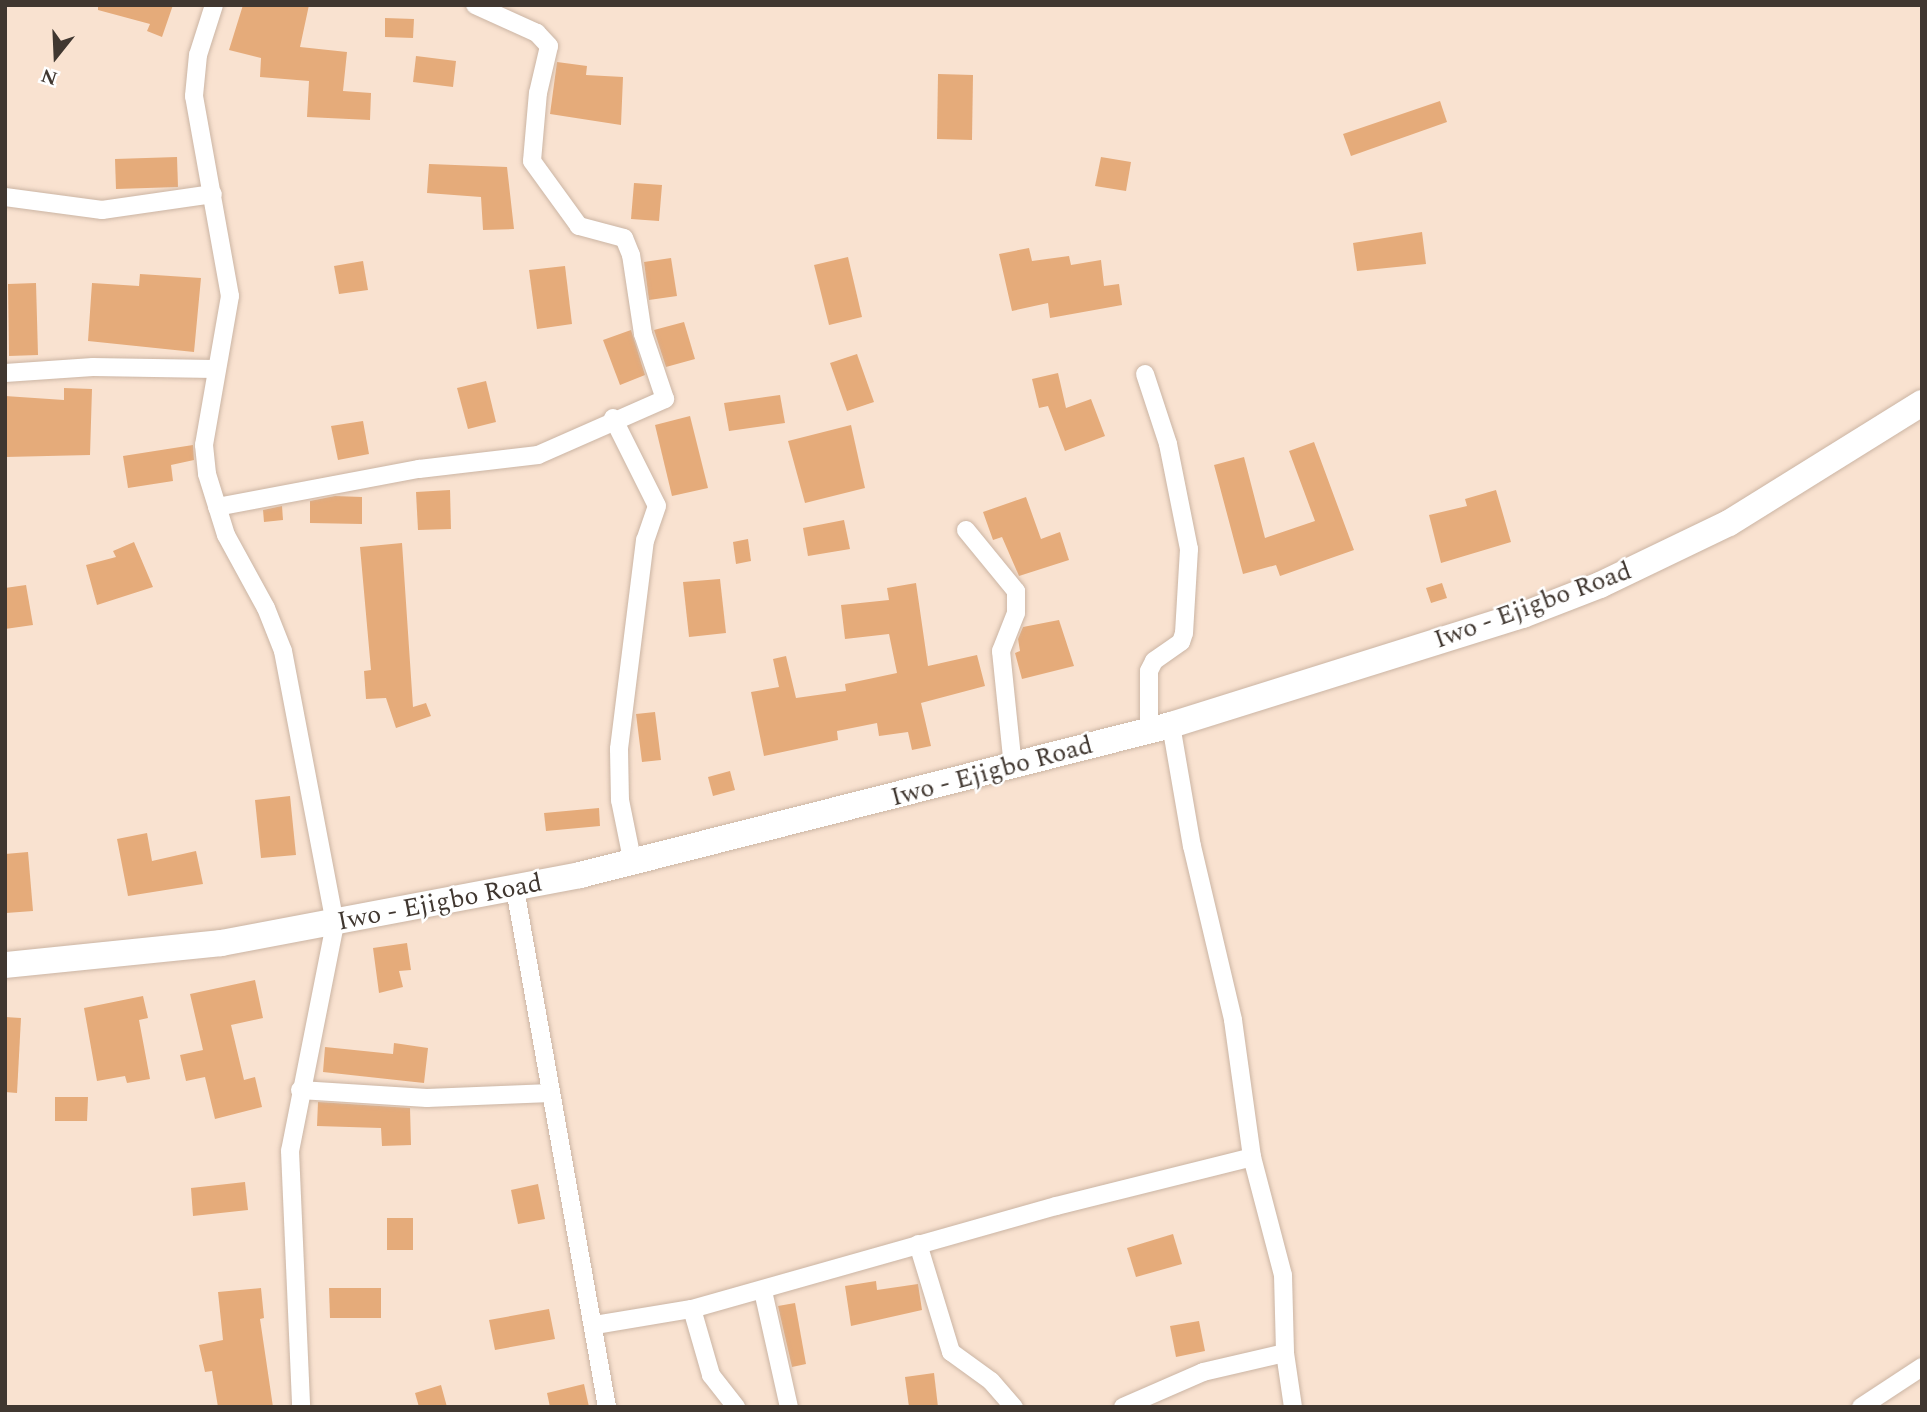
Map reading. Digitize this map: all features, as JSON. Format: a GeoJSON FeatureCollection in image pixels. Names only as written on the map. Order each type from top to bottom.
{"type":"FeatureCollection","features":[{"type":"Feature","properties":{"kind":"main road","name":"Iwo - Ejigbo Road"},"geometry":{"type":"LineString","coordinates":[[5,965],[119,957],[335,924],[516,889],[633,864],[1160,728],[1523,615],[1600,585],[1730,523],[1922,403]]}},
{"type":"Feature","properties":{"kind":"street"},"geometry":{"type":"LineString","coordinates":[[214,5],[198,55],[194,96],[230,296],[229,323],[214,369],[204,445],[217,507],[283,651],[335,924],[300,1090],[290,1174],[301,1407]]}},
{"type":"Feature","properties":{"kind":"street"},"geometry":{"type":"LineString","coordinates":[[217,507],[419,469],[538,455],[613,418],[665,399],[643,334],[631,255],[624,238],[579,226],[532,160],[538,93],[549,46],[537,33],[475,5]]}},
{"type":"Feature","properties":{"kind":"street"},"geometry":{"type":"LineString","coordinates":[[5,197],[102,210],[213,194]]}},
{"type":"Feature","properties":{"kind":"street"},"geometry":{"type":"LineString","coordinates":[[5,373],[93,367],[214,369]]}},
{"type":"Feature","properties":{"kind":"street"},"geometry":{"type":"LineString","coordinates":[[1144,374],[1168,444],[1189,549],[1184,633],[1181,642],[1154,661],[1149,671],[1160,728],[1192,846],[1233,1020],[1252,1157],[1283,1275],[1285,1353],[1293,1407]]}},
{"type":"Feature","properties":{"kind":"street"},"geometry":{"type":"LineString","coordinates":[[613,418],[657,506],[645,540],[618,749],[620,800],[633,864]]}},
{"type":"Feature","properties":{"kind":"street"},"geometry":{"type":"LineString","coordinates":[[965,530],[1016,591],[1016,613],[1001,651],[1013,768]]}},
{"type":"Feature","properties":{"kind":"street"},"geometry":{"type":"LineString","coordinates":[[516,889],[595,1325],[607,1407]]}},
{"type":"Feature","properties":{"kind":"street"},"geometry":{"type":"LineString","coordinates":[[300,1090],[428,1098],[551,1093]]}},
{"type":"Feature","properties":{"kind":"street"},"geometry":{"type":"LineString","coordinates":[[595,1325],[692,1309],[763,1291],[918,1244],[1252,1157]]}},
{"type":"Feature","properties":{"kind":"street"},"geometry":{"type":"LineString","coordinates":[[918,1244],[951,1352],[991,1381],[1014,1407]]}},
{"type":"Feature","properties":{"kind":"street"},"geometry":{"type":"LineString","coordinates":[[763,1291],[789,1407]]}},
{"type":"Feature","properties":{"kind":"street"},"geometry":{"type":"LineString","coordinates":[[692,1309],[711,1375],[736,1407]]}},
{"type":"Feature","properties":{"kind":"street"},"geometry":{"type":"LineString","coordinates":[[1123,1407],[1203,1372],[1285,1353]]}},
{"type":"Feature","properties":{"kind":"street"},"geometry":{"type":"LineString","coordinates":[[1861,1407],[1922,1367]]}},
{"type":"Feature","properties":{"kind":"building"},"geometry":{"type":"Polygon","coordinates":[[[98,5],[173,5],[162,37],[147,31],[150,24],[98,10],[98,5]]]}},
{"type":"Feature","properties":{"kind":"building"},"geometry":{"type":"Polygon","coordinates":[[[243,5],[309,5],[300,47],[347,52],[343,91],[371,93],[370,120],[307,117],[309,81],[260,77],[261,58],[229,50],[243,5]]]}},
{"type":"Feature","properties":{"kind":"building"},"geometry":{"type":"Polygon","coordinates":[[[385,18],[414,19],[413,38],[385,37],[385,18]]]}},
{"type":"Feature","properties":{"kind":"building"},"geometry":{"type":"Polygon","coordinates":[[[416,56],[456,61],[453,87],[413,82],[416,56]]]}},
{"type":"Feature","properties":{"kind":"building"},"geometry":{"type":"Polygon","coordinates":[[[557,62],[587,66],[586,75],[623,77],[621,125],[550,114],[557,62]]]}},
{"type":"Feature","properties":{"kind":"building"},"geometry":{"type":"Polygon","coordinates":[[[938,74],[973,75],[972,140],[937,139],[938,74]]]}},
{"type":"Feature","properties":{"kind":"building"},"geometry":{"type":"Polygon","coordinates":[[[1440,101],[1447,122],[1351,156],[1343,134],[1440,101]]]}},
{"type":"Feature","properties":{"kind":"building"},"geometry":{"type":"Polygon","coordinates":[[[177,157],[178,187],[116,189],[115,159],[177,157]]]}},
{"type":"Feature","properties":{"kind":"building"},"geometry":{"type":"Polygon","coordinates":[[[1101,157],[1131,162],[1126,191],[1095,186],[1101,157]]]}},
{"type":"Feature","properties":{"kind":"building"},"geometry":{"type":"Polygon","coordinates":[[[429,164],[507,167],[514,229],[483,230],[481,197],[427,193],[429,164]]]}},
{"type":"Feature","properties":{"kind":"building"},"geometry":{"type":"Polygon","coordinates":[[[634,183],[662,185],[659,221],[631,219],[634,183]]]}},
{"type":"Feature","properties":{"kind":"building"},"geometry":{"type":"Polygon","coordinates":[[[1422,232],[1426,264],[1357,271],[1353,243],[1422,232]]]}},
{"type":"Feature","properties":{"kind":"building"},"geometry":{"type":"Polygon","coordinates":[[[1029,248],[1032,261],[1069,256],[1071,265],[1101,260],[1104,286],[1119,284],[1122,305],[1050,318],[1048,303],[1012,311],[999,254],[1029,248]]]}},
{"type":"Feature","properties":{"kind":"building"},"geometry":{"type":"Polygon","coordinates":[[[848,257],[862,317],[829,325],[814,265],[848,257]]]}},
{"type":"Feature","properties":{"kind":"building"},"geometry":{"type":"Polygon","coordinates":[[[671,258],[677,296],[649,300],[644,262],[671,258]]]}},
{"type":"Feature","properties":{"kind":"building"},"geometry":{"type":"Polygon","coordinates":[[[363,261],[368,290],[339,294],[334,266],[363,261]]]}},
{"type":"Feature","properties":{"kind":"building"},"geometry":{"type":"Polygon","coordinates":[[[565,266],[572,324],[537,329],[529,270],[565,266]]]}},
{"type":"Feature","properties":{"kind":"building"},"geometry":{"type":"Polygon","coordinates":[[[140,274],[201,278],[194,352],[88,341],[92,283],[139,286],[140,274]]]}},
{"type":"Feature","properties":{"kind":"building"},"geometry":{"type":"Polygon","coordinates":[[[36,283],[38,355],[9,356],[8,284],[36,283]]]}},
{"type":"Feature","properties":{"kind":"building"},"geometry":{"type":"Polygon","coordinates":[[[684,322],[695,359],[666,367],[654,330],[684,322]]]}},
{"type":"Feature","properties":{"kind":"building"},"geometry":{"type":"Polygon","coordinates":[[[631,330],[645,375],[620,385],[603,340],[631,330]]]}},
{"type":"Feature","properties":{"kind":"building"},"geometry":{"type":"Polygon","coordinates":[[[857,354],[874,402],[847,411],[830,363],[857,354]]]}},
{"type":"Feature","properties":{"kind":"building"},"geometry":{"type":"Polygon","coordinates":[[[1058,373],[1066,408],[1091,399],[1105,436],[1065,451],[1048,406],[1039,408],[1032,379],[1058,373]]]}},
{"type":"Feature","properties":{"kind":"building"},"geometry":{"type":"Polygon","coordinates":[[[486,381],[496,422],[468,429],[457,388],[486,381]]]}},
{"type":"Feature","properties":{"kind":"building"},"geometry":{"type":"Polygon","coordinates":[[[64,388],[92,389],[90,455],[5,457],[5,396],[64,400],[64,388]]]}},
{"type":"Feature","properties":{"kind":"building"},"geometry":{"type":"Polygon","coordinates":[[[780,395],[785,423],[729,431],[724,403],[780,395]]]}},
{"type":"Feature","properties":{"kind":"building"},"geometry":{"type":"Polygon","coordinates":[[[690,416],[708,488],[672,496],[655,425],[690,416]]]}},
{"type":"Feature","properties":{"kind":"building"},"geometry":{"type":"Polygon","coordinates":[[[363,421],[369,454],[338,460],[331,426],[363,421]]]}},
{"type":"Feature","properties":{"kind":"building"},"geometry":{"type":"Polygon","coordinates":[[[851,425],[865,488],[805,503],[788,441],[851,425]]]}},
{"type":"Feature","properties":{"kind":"building"},"geometry":{"type":"Polygon","coordinates":[[[1314,442],[1354,550],[1280,576],[1276,565],[1243,574],[1214,465],[1244,457],[1265,538],[1315,521],[1289,451],[1314,442]]]}},
{"type":"Feature","properties":{"kind":"building"},"geometry":{"type":"Polygon","coordinates":[[[193,445],[194,460],[171,465],[173,481],[128,488],[123,456],[193,445]]]}},
{"type":"Feature","properties":{"kind":"building"},"geometry":{"type":"Polygon","coordinates":[[[450,490],[451,529],[418,530],[416,492],[450,490]]]}},
{"type":"Feature","properties":{"kind":"building"},"geometry":{"type":"Polygon","coordinates":[[[1496,490],[1511,542],[1441,563],[1429,515],[1467,506],[1465,499],[1496,490]]]}},
{"type":"Feature","properties":{"kind":"building"},"geometry":{"type":"Polygon","coordinates":[[[335,496],[362,497],[362,524],[310,523],[310,501],[335,496]]]}},
{"type":"Feature","properties":{"kind":"building"},"geometry":{"type":"Polygon","coordinates":[[[1026,497],[1041,539],[1060,532],[1069,560],[1019,576],[1002,537],[993,540],[983,512],[1026,497]]]}},
{"type":"Feature","properties":{"kind":"building"},"geometry":{"type":"Polygon","coordinates":[[[282,506],[283,520],[264,522],[263,510],[282,506]]]}},
{"type":"Feature","properties":{"kind":"building"},"geometry":{"type":"Polygon","coordinates":[[[844,520],[850,549],[808,556],[803,528],[844,520]]]}},
{"type":"Feature","properties":{"kind":"building"},"geometry":{"type":"Polygon","coordinates":[[[748,539],[751,561],[736,564],[733,542],[748,539]]]}},
{"type":"Feature","properties":{"kind":"building"},"geometry":{"type":"Polygon","coordinates":[[[134,542],[153,587],[97,605],[86,565],[116,557],[113,551],[134,542]]]}},
{"type":"Feature","properties":{"kind":"building"},"geometry":{"type":"Polygon","coordinates":[[[402,543],[413,707],[426,703],[431,716],[396,728],[386,698],[366,699],[364,671],[371,670],[360,547],[402,543]]]}},
{"type":"Feature","properties":{"kind":"building"},"geometry":{"type":"Polygon","coordinates":[[[720,579],[726,633],[689,637],[683,582],[720,579]]]}},
{"type":"Feature","properties":{"kind":"building"},"geometry":{"type":"Polygon","coordinates":[[[916,583],[928,666],[977,655],[985,686],[921,703],[931,746],[912,750],[908,732],[879,736],[877,723],[837,731],[838,740],[764,756],[751,692],[779,687],[773,659],[786,656],[796,698],[846,691],[845,684],[897,673],[889,634],[845,639],[841,605],[889,600],[887,588],[916,583]]]}},
{"type":"Feature","properties":{"kind":"building"},"geometry":{"type":"Polygon","coordinates":[[[1442,583],[1447,598],[1431,603],[1426,588],[1442,583]]]}},
{"type":"Feature","properties":{"kind":"building"},"geometry":{"type":"Polygon","coordinates":[[[26,585],[33,625],[5,629],[5,588],[26,585]]]}},
{"type":"Feature","properties":{"kind":"building"},"geometry":{"type":"Polygon","coordinates":[[[1059,620],[1074,666],[1022,679],[1015,653],[1020,651],[1018,639],[1023,627],[1059,620]]]}},
{"type":"Feature","properties":{"kind":"building"},"geometry":{"type":"Polygon","coordinates":[[[655,712],[661,760],[642,762],[636,714],[655,712]]]}},
{"type":"Feature","properties":{"kind":"building"},"geometry":{"type":"Polygon","coordinates":[[[730,771],[735,790],[713,796],[708,777],[730,771]]]}},
{"type":"Feature","properties":{"kind":"building"},"geometry":{"type":"Polygon","coordinates":[[[290,796],[296,855],[261,858],[255,800],[290,796]]]}},
{"type":"Feature","properties":{"kind":"building"},"geometry":{"type":"Polygon","coordinates":[[[599,808],[600,826],[546,831],[544,813],[599,808]]]}},
{"type":"Feature","properties":{"kind":"building"},"geometry":{"type":"Polygon","coordinates":[[[147,833],[152,861],[196,851],[203,884],[128,896],[117,839],[147,833]]]}},
{"type":"Feature","properties":{"kind":"building"},"geometry":{"type":"Polygon","coordinates":[[[28,852],[33,911],[6,913],[5,854],[28,852]]]}},
{"type":"Feature","properties":{"kind":"building"},"geometry":{"type":"Polygon","coordinates":[[[407,943],[411,970],[399,971],[403,987],[379,993],[373,948],[407,943]]]}},
{"type":"Feature","properties":{"kind":"building"},"geometry":{"type":"Polygon","coordinates":[[[255,980],[263,1018],[231,1025],[244,1080],[255,1077],[262,1107],[215,1119],[205,1077],[186,1081],[180,1055],[203,1050],[190,994],[255,980]]]}},
{"type":"Feature","properties":{"kind":"building"},"geometry":{"type":"Polygon","coordinates":[[[143,996],[148,1018],[139,1020],[150,1079],[127,1083],[125,1076],[97,1081],[84,1008],[143,996]]]}},
{"type":"Feature","properties":{"kind":"building"},"geometry":{"type":"Polygon","coordinates":[[[5,1017],[21,1018],[17,1093],[5,1092],[5,1017]]]}},
{"type":"Feature","properties":{"kind":"building"},"geometry":{"type":"Polygon","coordinates":[[[394,1043],[428,1048],[424,1083],[323,1072],[325,1047],[393,1054],[394,1043]]]}},
{"type":"Feature","properties":{"kind":"building"},"geometry":{"type":"Polygon","coordinates":[[[55,1097],[88,1097],[87,1121],[55,1121],[55,1097]]]}},
{"type":"Feature","properties":{"kind":"building"},"geometry":{"type":"Polygon","coordinates":[[[318,1102],[410,1108],[411,1145],[382,1146],[381,1128],[317,1126],[318,1102]]]}},
{"type":"Feature","properties":{"kind":"building"},"geometry":{"type":"Polygon","coordinates":[[[245,1182],[248,1210],[193,1216],[191,1188],[245,1182]]]}},
{"type":"Feature","properties":{"kind":"building"},"geometry":{"type":"Polygon","coordinates":[[[538,1184],[545,1219],[518,1224],[511,1190],[538,1184]]]}},
{"type":"Feature","properties":{"kind":"building"},"geometry":{"type":"Polygon","coordinates":[[[387,1218],[413,1218],[413,1250],[387,1250],[387,1218]]]}},
{"type":"Feature","properties":{"kind":"building"},"geometry":{"type":"Polygon","coordinates":[[[1173,1234],[1182,1264],[1136,1277],[1127,1248],[1173,1234]]]}},
{"type":"Feature","properties":{"kind":"building"},"geometry":{"type":"Polygon","coordinates":[[[876,1281],[877,1290],[918,1284],[922,1310],[851,1326],[845,1286],[876,1281]]]}},
{"type":"Feature","properties":{"kind":"building"},"geometry":{"type":"Polygon","coordinates":[[[261,1288],[264,1318],[260,1319],[273,1407],[218,1407],[212,1371],[205,1372],[199,1345],[223,1340],[218,1292],[261,1288]]]}},
{"type":"Feature","properties":{"kind":"building"},"geometry":{"type":"Polygon","coordinates":[[[329,1288],[381,1288],[381,1318],[330,1318],[329,1288]]]}},
{"type":"Feature","properties":{"kind":"building"},"geometry":{"type":"Polygon","coordinates":[[[795,1303],[806,1364],[792,1367],[778,1306],[795,1303]]]}},
{"type":"Feature","properties":{"kind":"building"},"geometry":{"type":"Polygon","coordinates":[[[549,1309],[555,1339],[495,1350],[489,1320],[549,1309]]]}},
{"type":"Feature","properties":{"kind":"building"},"geometry":{"type":"Polygon","coordinates":[[[1199,1321],[1205,1351],[1176,1357],[1170,1326],[1199,1321]]]}},
{"type":"Feature","properties":{"kind":"building"},"geometry":{"type":"Polygon","coordinates":[[[934,1373],[938,1407],[909,1407],[905,1377],[934,1373]]]}},
{"type":"Feature","properties":{"kind":"building"},"geometry":{"type":"Polygon","coordinates":[[[584,1384],[589,1407],[550,1407],[547,1393],[584,1384]]]}},
{"type":"Feature","properties":{"kind":"building"},"geometry":{"type":"Polygon","coordinates":[[[441,1385],[447,1407],[419,1407],[415,1393],[441,1385]]]}}]}
